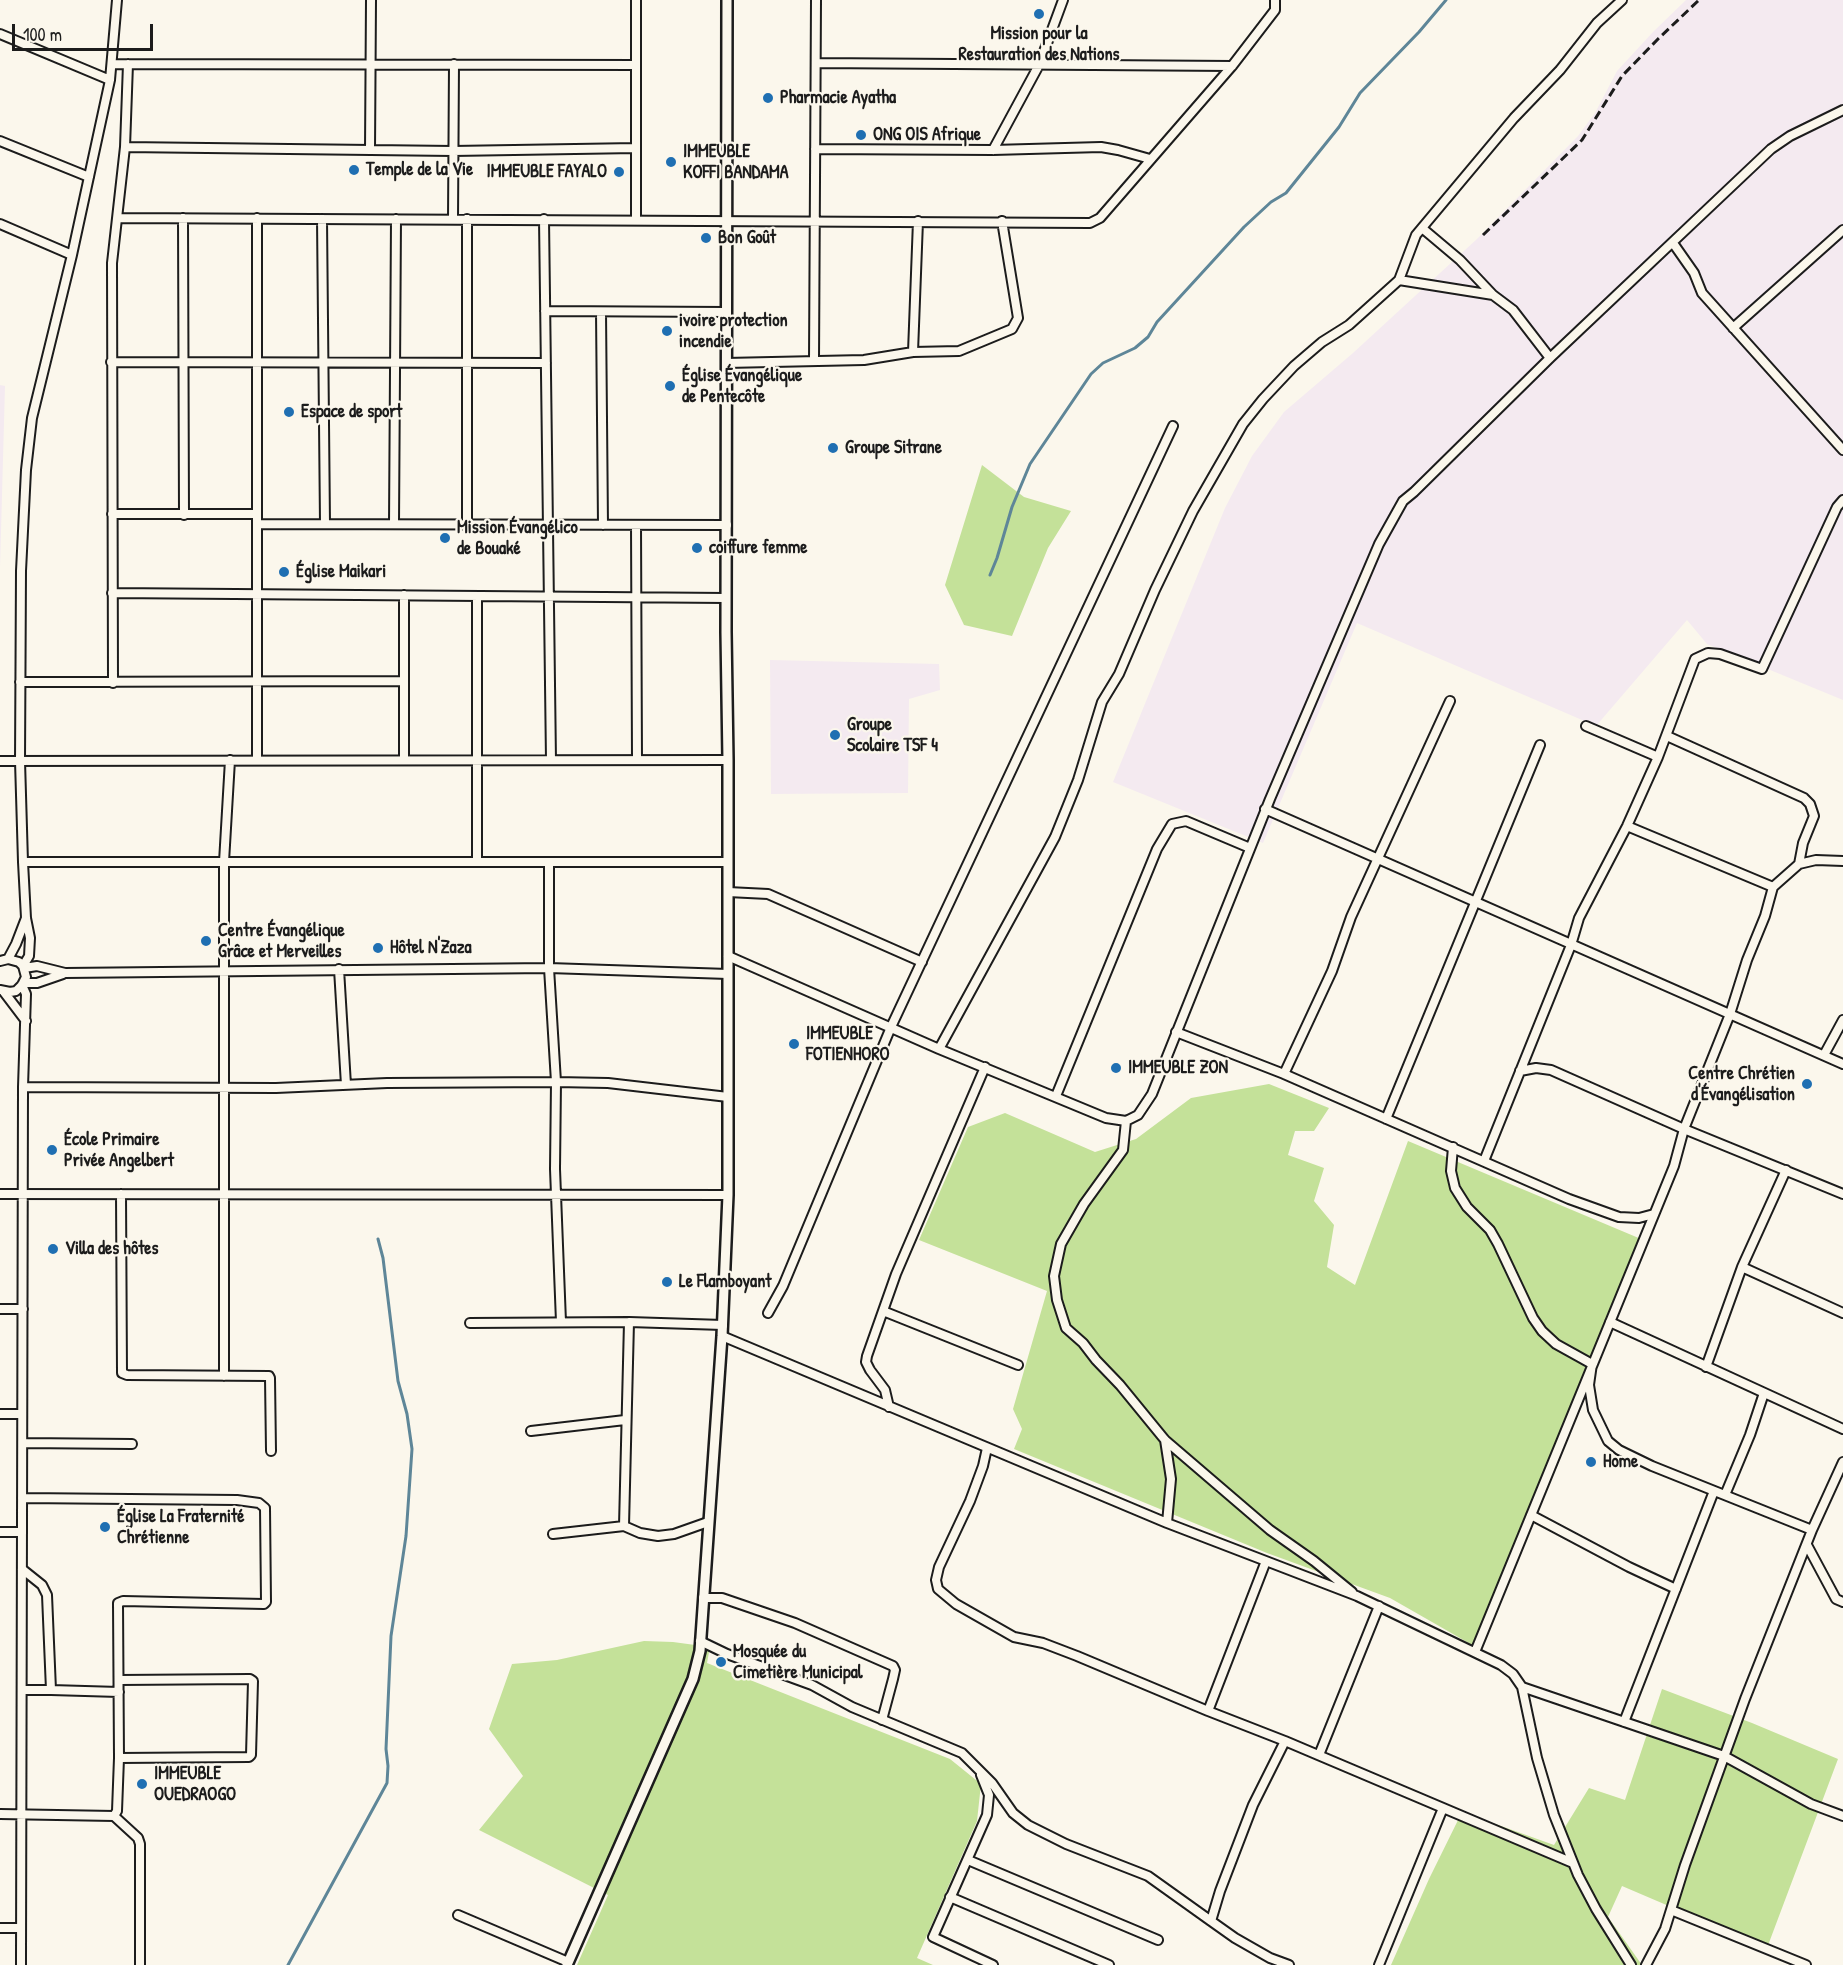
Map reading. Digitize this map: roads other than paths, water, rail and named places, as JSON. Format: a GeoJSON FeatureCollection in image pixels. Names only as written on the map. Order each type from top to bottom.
{"type":"FeatureCollection","features":[{"type":"Feature","properties":{"kind":"street"},"geometry":{"type":"LineString","coordinates":[[23,967],[29,956],[30,938],[26,918],[20,761],[21,570],[32,418],[72,255],[110,80],[117,0]]}},
{"type":"Feature","properties":{"kind":"street"},"geometry":{"type":"LineString","coordinates":[[370,150],[371,0]]}},
{"type":"Feature","properties":{"kind":"street"},"geometry":{"type":"LineString","coordinates":[[636,0],[636,219]]}},
{"type":"Feature","properties":{"kind":"street"},"geometry":{"type":"LineString","coordinates":[[458,1915],[567,1963],[693,1679],[700,1641],[722,1330],[728,1195],[727,0]]}},
{"type":"Feature","properties":{"kind":"street"},"geometry":{"type":"LineString","coordinates":[[814,361],[816,0]]}},
{"type":"Feature","properties":{"kind":"street"},"geometry":{"type":"LineString","coordinates":[[993,150],[1039,65],[1063,0]]}},
{"type":"Feature","properties":{"kind":"street"},"geometry":{"type":"LineString","coordinates":[[118,218],[1090,223],[1096,221],[1232,66],[1275,10],[1275,0]]}},
{"type":"Feature","properties":{"kind":"street"},"geometry":{"type":"LineString","coordinates":[[939,1049],[1055,837],[1078,780],[1102,702],[1119,674],[1193,511],[1228,448],[1263,399],[1293,366],[1322,342],[1349,325],[1399,280],[1416,235],[1514,118],[1560,70],[1597,23],[1622,0]]}},
{"type":"Feature","properties":{"kind":"street"},"geometry":{"type":"LineString","coordinates":[[0,34],[110,80]]}},
{"type":"Feature","properties":{"kind":"street"},"geometry":{"type":"LineString","coordinates":[[112,63],[636,65]]}},
{"type":"Feature","properties":{"kind":"street"},"geometry":{"type":"LineString","coordinates":[[816,63],[1232,66]]}},
{"type":"Feature","properties":{"kind":"street"},"geometry":{"type":"LineString","coordinates":[[113,683],[112,263],[125,147],[128,64]]}},
{"type":"Feature","properties":{"kind":"street"},"geometry":{"type":"LineString","coordinates":[[453,219],[454,64]]}},
{"type":"Feature","properties":{"kind":"street"},"geometry":{"type":"LineString","coordinates":[[728,956],[939,1049],[1106,1118],[1126,1120],[1138,1115],[1145,1106],[1176,1032],[1265,809],[1379,544],[1402,501],[1771,149],[1790,136],[1843,110]]}},
{"type":"Feature","properties":{"kind":"street"},"geometry":{"type":"LineString","coordinates":[[0,141],[89,177]]}},
{"type":"Feature","properties":{"kind":"street"},"geometry":{"type":"LineString","coordinates":[[125,147],[453,151],[636,148]]}},
{"type":"Feature","properties":{"kind":"street"},"geometry":{"type":"LineString","coordinates":[[815,149],[993,150],[1101,147],[1150,159]]}},
{"type":"Feature","properties":{"kind":"street"},"geometry":{"type":"LineString","coordinates":[[183,218],[184,514]]}},
{"type":"Feature","properties":{"kind":"street"},"geometry":{"type":"LineString","coordinates":[[257,218],[257,760]]}},
{"type":"Feature","properties":{"kind":"street"},"geometry":{"type":"LineString","coordinates":[[322,219],[325,524]]}},
{"type":"Feature","properties":{"kind":"street"},"geometry":{"type":"LineString","coordinates":[[394,524],[396,219]]}},
{"type":"Feature","properties":{"kind":"street"},"geometry":{"type":"LineString","coordinates":[[467,219],[467,525]]}},
{"type":"Feature","properties":{"kind":"street"},"geometry":{"type":"LineString","coordinates":[[544,219],[551,760]]}},
{"type":"Feature","properties":{"kind":"street"},"geometry":{"type":"LineString","coordinates":[[913,352],[918,221]]}},
{"type":"Feature","properties":{"kind":"street"},"geometry":{"type":"LineString","coordinates":[[726,363],[864,360],[913,352],[946,352],[971,347],[1012,329],[1018,318],[1002,221]]}},
{"type":"Feature","properties":{"kind":"street"},"geometry":{"type":"LineString","coordinates":[[0,224],[72,255]]}},
{"type":"Feature","properties":{"kind":"street"},"geometry":{"type":"LineString","coordinates":[[1422,228],[1460,260],[1493,295],[1513,310],[1550,358]]}},
{"type":"Feature","properties":{"kind":"street"},"geometry":{"type":"LineString","coordinates":[[1733,328],[1843,230]]}},
{"type":"Feature","properties":{"kind":"street"},"geometry":{"type":"LineString","coordinates":[[1673,243],[1694,273],[1702,293],[1843,450]]}},
{"type":"Feature","properties":{"kind":"street"},"geometry":{"type":"LineString","coordinates":[[1399,280],[1493,295]]}},
{"type":"Feature","properties":{"kind":"street"},"geometry":{"type":"LineString","coordinates":[[545,311],[726,312]]}},
{"type":"Feature","properties":{"kind":"street"},"geometry":{"type":"LineString","coordinates":[[601,312],[603,525]]}},
{"type":"Feature","properties":{"kind":"street"},"geometry":{"type":"LineString","coordinates":[[111,362],[546,363]]}},
{"type":"Feature","properties":{"kind":"street"},"geometry":{"type":"LineString","coordinates":[[768,1313],[783,1286],[891,1027],[1173,426]]}},
{"type":"Feature","properties":{"kind":"street"},"geometry":{"type":"LineString","coordinates":[[1484,1161],[1571,945],[1579,918],[1627,826],[1658,758],[1695,659],[1708,653],[1720,654],[1762,669],[1837,507],[1843,500]]}},
{"type":"Feature","properties":{"kind":"street"},"geometry":{"type":"LineString","coordinates":[[112,514],[257,514]]}},
{"type":"Feature","properties":{"kind":"street"},"geometry":{"type":"LineString","coordinates":[[257,524],[727,525]]}},
{"type":"Feature","properties":{"kind":"street"},"geometry":{"type":"LineString","coordinates":[[636,525],[637,760]]}},
{"type":"Feature","properties":{"kind":"street"},"geometry":{"type":"LineString","coordinates":[[112,593],[726,598]]}},
{"type":"Feature","properties":{"kind":"street"},"geometry":{"type":"LineString","coordinates":[[404,595],[404,760]]}},
{"type":"Feature","properties":{"kind":"street"},"geometry":{"type":"LineString","coordinates":[[477,596],[477,862]]}},
{"type":"Feature","properties":{"kind":"street"},"geometry":{"type":"LineString","coordinates":[[20,682],[404,681]]}},
{"type":"Feature","properties":{"kind":"street"},"geometry":{"type":"LineString","coordinates":[[1284,1074],[1332,971],[1351,917],[1450,701]]}},
{"type":"Feature","properties":{"kind":"street"},"geometry":{"type":"LineString","coordinates":[[1586,726],[1658,758]]}},
{"type":"Feature","properties":{"kind":"street"},"geometry":{"type":"LineString","coordinates":[[1667,736],[1804,798],[1810,804],[1814,816],[1803,843],[1799,864]]}},
{"type":"Feature","properties":{"kind":"street"},"geometry":{"type":"LineString","coordinates":[[1386,1119],[1540,745]]}},
{"type":"Feature","properties":{"kind":"street"},"geometry":{"type":"LineString","coordinates":[[0,760],[728,760]]}},
{"type":"Feature","properties":{"kind":"street"},"geometry":{"type":"LineString","coordinates":[[224,1376],[224,862],[230,760]]}},
{"type":"Feature","properties":{"kind":"street"},"geometry":{"type":"LineString","coordinates":[[1265,809],[1843,1064]]}},
{"type":"Feature","properties":{"kind":"street"},"geometry":{"type":"LineString","coordinates":[[1056,1096],[1157,849],[1172,824],[1186,821],[1250,848]]}},
{"type":"Feature","properties":{"kind":"street"},"geometry":{"type":"LineString","coordinates":[[1627,826],[1773,887]]}},
{"type":"Feature","properties":{"kind":"street"},"geometry":{"type":"LineString","coordinates":[[1475,1652],[1674,1166],[1684,1129],[1730,1014],[1773,887],[1799,864],[1816,860],[1843,861]]}},
{"type":"Feature","properties":{"kind":"street"},"geometry":{"type":"LineString","coordinates":[[23,862],[728,862]]}},
{"type":"Feature","properties":{"kind":"street"},"geometry":{"type":"LineString","coordinates":[[549,862],[549,968],[556,1082],[561,1322]]}},
{"type":"Feature","properties":{"kind":"street"},"geometry":{"type":"LineString","coordinates":[[728,892],[768,894],[922,962]]}},
{"type":"Feature","properties":{"kind":"street"},"geometry":{"type":"LineString","coordinates":[[4,960],[16,944],[26,918]]}},
{"type":"Feature","properties":{"kind":"street"},"geometry":{"type":"LineString","coordinates":[[2,991],[16,991],[26,978],[23,967],[14,959],[4,960]]}},
{"type":"Feature","properties":{"kind":"street"},"geometry":{"type":"LineString","coordinates":[[23,967],[37,966],[65,974]]}},
{"type":"Feature","properties":{"kind":"street"},"geometry":{"type":"LineString","coordinates":[[23,984],[37,983],[65,974],[224,970],[549,968],[728,974]]}},
{"type":"Feature","properties":{"kind":"street"},"geometry":{"type":"LineString","coordinates":[[339,969],[346,1085]]}},
{"type":"Feature","properties":{"kind":"street"},"geometry":{"type":"LineString","coordinates":[[21,1965],[23,1087],[27,994],[23,984]]}},
{"type":"Feature","properties":{"kind":"street"},"geometry":{"type":"LineString","coordinates":[[2,991],[26,1021]]}},
{"type":"Feature","properties":{"kind":"street"},"geometry":{"type":"LineString","coordinates":[[1824,1055],[1843,1020]]}},
{"type":"Feature","properties":{"kind":"street"},"geometry":{"type":"LineString","coordinates":[[1176,1032],[1284,1074],[1569,1199],[1619,1217],[1639,1218],[1654,1214]]}},
{"type":"Feature","properties":{"kind":"street"},"geometry":{"type":"LineString","coordinates":[[889,1407],[885,1390],[866,1362],[896,1274],[985,1067]]}},
{"type":"Feature","properties":{"kind":"street"},"geometry":{"type":"LineString","coordinates":[[1520,1071],[1536,1068],[1551,1070],[1684,1129],[1843,1194]]}},
{"type":"Feature","properties":{"kind":"street"},"geometry":{"type":"LineString","coordinates":[[23,1087],[276,1089],[387,1083],[556,1082],[608,1083],[728,1097]]}},
{"type":"Feature","properties":{"kind":"street"},"geometry":{"type":"LineString","coordinates":[[1126,1120],[1123,1150],[1084,1204],[1061,1244],[1054,1276],[1057,1300],[1066,1329],[1083,1343],[1095,1360],[1120,1385],[1165,1440],[1270,1530],[1358,1596]]}},
{"type":"Feature","properties":{"kind":"street"},"geometry":{"type":"LineString","coordinates":[[1453,1147],[1452,1171],[1455,1188],[1467,1208],[1494,1237],[1537,1325],[1556,1344],[1592,1364]]}},
{"type":"Feature","properties":{"kind":"street"},"geometry":{"type":"LineString","coordinates":[[1706,1368],[1742,1267],[1786,1170]]}},
{"type":"Feature","properties":{"kind":"street"},"geometry":{"type":"LineString","coordinates":[[0,1194],[728,1195]]}},
{"type":"Feature","properties":{"kind":"street"},"geometry":{"type":"LineString","coordinates":[[121,1194],[122,1373],[127,1375],[266,1376],[270,1378],[271,1451]]}},
{"type":"Feature","properties":{"kind":"street"},"geometry":{"type":"LineString","coordinates":[[1742,1267],[1843,1313]]}},
{"type":"Feature","properties":{"kind":"street"},"geometry":{"type":"LineString","coordinates":[[0,1309],[23,1309]]}},
{"type":"Feature","properties":{"kind":"street"},"geometry":{"type":"LineString","coordinates":[[883,1311],[1018,1365]]}},
{"type":"Feature","properties":{"kind":"street"},"geometry":{"type":"LineString","coordinates":[[624,1526],[629,1322]]}},
{"type":"Feature","properties":{"kind":"street"},"geometry":{"type":"LineString","coordinates":[[470,1323],[629,1322],[722,1330],[889,1407],[987,1448],[1167,1523],[1358,1596],[1501,1665],[1513,1674],[1522,1687],[1537,1758],[1554,1815],[1573,1863],[1596,1909],[1631,1965]]}},
{"type":"Feature","properties":{"kind":"street"},"geometry":{"type":"LineString","coordinates":[[1610,1322],[1843,1430]]}},
{"type":"Feature","properties":{"kind":"street"},"geometry":{"type":"LineString","coordinates":[[1592,1364],[1589,1385],[1593,1410],[1608,1441],[1619,1450],[1652,1466],[1812,1530]]}},
{"type":"Feature","properties":{"kind":"street"},"geometry":{"type":"LineString","coordinates":[[1725,1495],[1750,1435],[1764,1393]]}},
{"type":"Feature","properties":{"kind":"street"},"geometry":{"type":"LineString","coordinates":[[0,1414],[22,1414]]}},
{"type":"Feature","properties":{"kind":"street"},"geometry":{"type":"LineString","coordinates":[[531,1431],[625,1420]]}},
{"type":"Feature","properties":{"kind":"street"},"geometry":{"type":"LineString","coordinates":[[1165,1440],[1171,1479],[1167,1523]]}},
{"type":"Feature","properties":{"kind":"street"},"geometry":{"type":"LineString","coordinates":[[23,1443],[132,1444]]}},
{"type":"Feature","properties":{"kind":"street"},"geometry":{"type":"LineString","coordinates":[[987,1448],[983,1466],[939,1567],[936,1580],[939,1589],[956,1604],[1014,1637],[1043,1643],[1077,1656],[1319,1755],[1573,1863]]}},
{"type":"Feature","properties":{"kind":"street"},"geometry":{"type":"LineString","coordinates":[[1646,1965],[1665,1929],[1744,1699],[1812,1530],[1843,1462]]}},
{"type":"Feature","properties":{"kind":"street"},"geometry":{"type":"LineString","coordinates":[[1624,1722],[1714,1491]]}},
{"type":"Feature","properties":{"kind":"street"},"geometry":{"type":"LineString","coordinates":[[22,1498],[237,1500],[259,1503],[265,1508],[266,1602],[261,1605],[120,1601],[118,1603],[118,1758],[117,1811],[114,1816]]}},
{"type":"Feature","properties":{"kind":"street"},"geometry":{"type":"LineString","coordinates":[[1531,1515],[1676,1589]]}},
{"type":"Feature","properties":{"kind":"street"},"geometry":{"type":"LineString","coordinates":[[553,1534],[624,1526],[640,1533],[658,1536],[674,1534],[708,1522]]}},
{"type":"Feature","properties":{"kind":"street"},"geometry":{"type":"LineString","coordinates":[[0,1532],[22,1532]]}},
{"type":"Feature","properties":{"kind":"street"},"geometry":{"type":"LineString","coordinates":[[1807,1545],[1836,1599],[1843,1602]]}},
{"type":"Feature","properties":{"kind":"street"},"geometry":{"type":"LineString","coordinates":[[1208,1711],[1266,1561]]}},
{"type":"Feature","properties":{"kind":"street"},"geometry":{"type":"LineString","coordinates":[[22,1569],[42,1586],[46,1595],[51,1689]]}},
{"type":"Feature","properties":{"kind":"street"},"geometry":{"type":"LineString","coordinates":[[703,1598],[722,1598],[768,1613],[893,1666],[895,1670],[882,1720]]}},
{"type":"Feature","properties":{"kind":"street"},"geometry":{"type":"LineString","coordinates":[[1319,1755],[1379,1606]]}},
{"type":"Feature","properties":{"kind":"street"},"geometry":{"type":"LineString","coordinates":[[700,1641],[727,1654],[812,1685],[852,1707],[962,1753],[992,1783],[1013,1813],[1028,1825],[1066,1844],[1148,1876],[1234,1938],[1270,1958],[1289,1965]]}},
{"type":"Feature","properties":{"kind":"street"},"geometry":{"type":"LineString","coordinates":[[118,1758],[249,1756],[253,1681],[250,1679],[119,1680]]}},
{"type":"Feature","properties":{"kind":"street"},"geometry":{"type":"LineString","coordinates":[[1522,1687],[1724,1756],[1811,1804],[1843,1816]]}},
{"type":"Feature","properties":{"kind":"street"},"geometry":{"type":"LineString","coordinates":[[22,1690],[119,1692]]}},
{"type":"Feature","properties":{"kind":"street"},"geometry":{"type":"LineString","coordinates":[[1211,1921],[1253,1805],[1285,1741]]}},
{"type":"Feature","properties":{"kind":"street"},"geometry":{"type":"LineString","coordinates":[[980,1771],[989,1795],[987,1815],[933,1937],[993,1965]]}},
{"type":"Feature","properties":{"kind":"street"},"geometry":{"type":"LineString","coordinates":[[1379,1965],[1443,1808]]}},
{"type":"Feature","properties":{"kind":"street"},"geometry":{"type":"LineString","coordinates":[[0,1814],[114,1816],[140,1840],[140,1965]]}},
{"type":"Feature","properties":{"kind":"street"},"geometry":{"type":"LineString","coordinates":[[968,1860],[1158,1940]]}},
{"type":"Feature","properties":{"kind":"street"},"geometry":{"type":"LineString","coordinates":[[950,1897],[1109,1965]]}},
{"type":"Feature","properties":{"kind":"street"},"geometry":{"type":"LineString","coordinates":[[1671,1911],[1806,1965]]}},
{"type":"Feature","properties":{"kind":"street"},"geometry":{"type":"LineString","coordinates":[[0,1928],[21,1928]]}},
{"type":"Feature","properties":{"kind":"waterway"},"geometry":{"type":"LineString","coordinates":[[990,575],[1012,507],[1030,464],[1091,374],[1103,363],[1135,348],[1148,337],[1157,322],[1244,227],[1271,202],[1286,193],[1339,127],[1360,93],[1419,32],[1446,0]]}},
{"type":"Feature","properties":{"kind":"waterway"},"geometry":{"type":"LineString","coordinates":[[288,1965],[387,1783],[386,1749],[391,1636],[406,1536],[412,1449],[407,1414],[398,1381],[383,1258],[378,1239]]}},
{"type":"Feature","properties":{"kind":"railway"},"geometry":{"type":"LineString","coordinates":[[1483,235],[1582,140],[1622,76],[1699,0]]}},
{"type":"Feature","properties":{"kind":"place","name":"Mission pour la Restauration des Nations"},"geometry":{"type":"Point","coordinates":[1039,14]}},
{"type":"Feature","properties":{"kind":"place","name":"Pharmacie Ayatha"},"geometry":{"type":"Point","coordinates":[768,98]}},
{"type":"Feature","properties":{"kind":"place","name":"ONG OIS Afrique"},"geometry":{"type":"Point","coordinates":[861,135]}},
{"type":"Feature","properties":{"kind":"place","name":"IMMEUBLE KOFFI BANDAMA"},"geometry":{"type":"Point","coordinates":[671,162]}},
{"type":"Feature","properties":{"kind":"place","name":"Temple de la Vie"},"geometry":{"type":"Point","coordinates":[354,170]}},
{"type":"Feature","properties":{"kind":"place","name":"IMMEUBLE FAYALO"},"geometry":{"type":"Point","coordinates":[619,172]}},
{"type":"Feature","properties":{"kind":"place","name":"Bon Goût"},"geometry":{"type":"Point","coordinates":[706,238]}},
{"type":"Feature","properties":{"kind":"place","name":"ivoire protection incendie"},"geometry":{"type":"Point","coordinates":[667,331]}},
{"type":"Feature","properties":{"kind":"place","name":"Église Évangélique de Pentecôte"},"geometry":{"type":"Point","coordinates":[670,386]}},
{"type":"Feature","properties":{"kind":"place","name":"Espace de sport"},"geometry":{"type":"Point","coordinates":[289,412]}},
{"type":"Feature","properties":{"kind":"place","name":"Groupe Sitrane"},"geometry":{"type":"Point","coordinates":[833,448]}},
{"type":"Feature","properties":{"kind":"place","name":"Mission Évangélico de Bouaké"},"geometry":{"type":"Point","coordinates":[445,538]}},
{"type":"Feature","properties":{"kind":"place","name":"coiffure femme"},"geometry":{"type":"Point","coordinates":[697,548]}},
{"type":"Feature","properties":{"kind":"place","name":"Église Maikari"},"geometry":{"type":"Point","coordinates":[284,572]}},
{"type":"Feature","properties":{"kind":"place","name":"Groupe Scolaire TSF 4"},"geometry":{"type":"Point","coordinates":[835,735]}},
{"type":"Feature","properties":{"kind":"place","name":"Centre Évangélique Grâce et Merveilles"},"geometry":{"type":"Point","coordinates":[206,941]}},
{"type":"Feature","properties":{"kind":"place","name":"Hôtel N'Zaza"},"geometry":{"type":"Point","coordinates":[378,948]}},
{"type":"Feature","properties":{"kind":"place","name":"IMMEUBLE FOTIENHORO"},"geometry":{"type":"Point","coordinates":[794,1044]}},
{"type":"Feature","properties":{"kind":"place","name":"IMMEUBLE ZON"},"geometry":{"type":"Point","coordinates":[1116,1068]}},
{"type":"Feature","properties":{"kind":"place","name":"Centre Chrétien d'Évangélisation"},"geometry":{"type":"Point","coordinates":[1807,1084]}},
{"type":"Feature","properties":{"kind":"place","name":"École Primaire Privée Angelbert"},"geometry":{"type":"Point","coordinates":[52,1150]}},
{"type":"Feature","properties":{"kind":"place","name":"Villa des hôtes"},"geometry":{"type":"Point","coordinates":[53,1249]}},
{"type":"Feature","properties":{"kind":"place","name":"Le Flamboyant"},"geometry":{"type":"Point","coordinates":[667,1282]}},
{"type":"Feature","properties":{"kind":"place","name":"Home"},"geometry":{"type":"Point","coordinates":[1591,1462]}},
{"type":"Feature","properties":{"kind":"place","name":"Église La Fraternité Chrétienne"},"geometry":{"type":"Point","coordinates":[105,1527]}},
{"type":"Feature","properties":{"kind":"place","name":"Mosquée du Cimetière Municipal"},"geometry":{"type":"Point","coordinates":[721,1662]}},
{"type":"Feature","properties":{"kind":"place","name":"IMMEUBLE OUEDRAOGO"},"geometry":{"type":"Point","coordinates":[142,1784]}}]}
